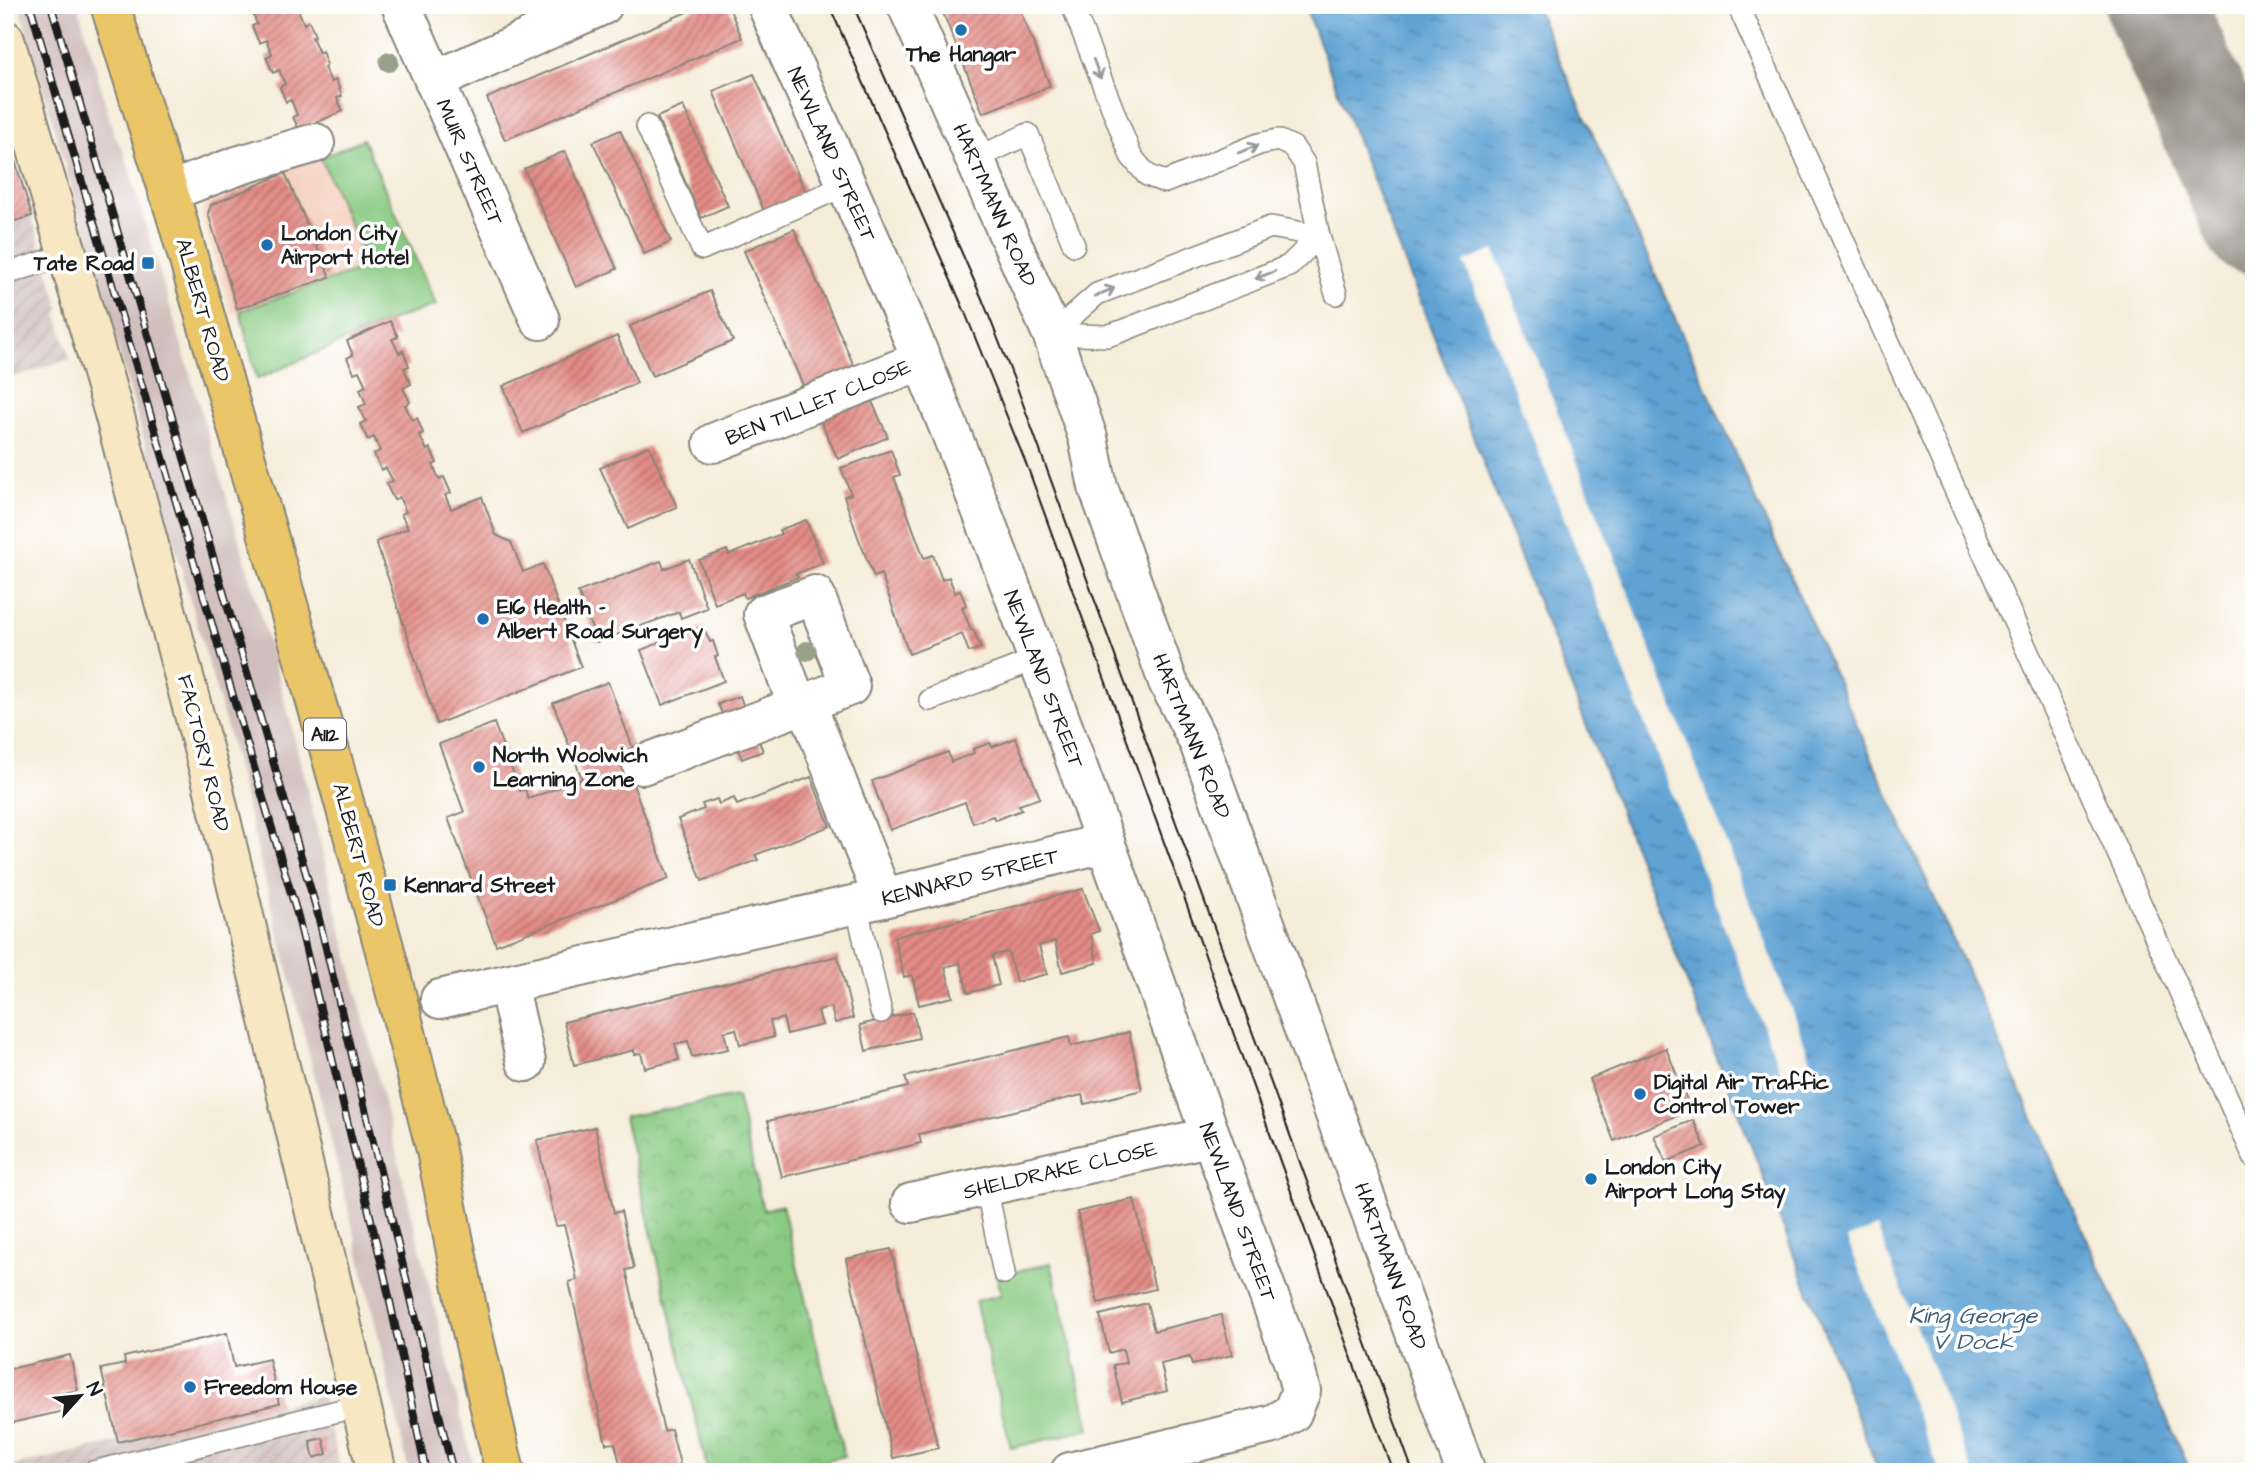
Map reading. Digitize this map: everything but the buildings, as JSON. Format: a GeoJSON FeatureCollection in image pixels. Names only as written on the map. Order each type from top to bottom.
{"type":"FeatureCollection","features":[{"type":"Feature","properties":{"kind":"main road","name":"ALBERT ROAD"},"geometry":{"type":"LineString","coordinates":[[110,5],[168,192],[321,719],[401,1010],[436,1150],[469,1318],[505,1472]]}},
{"type":"Feature","properties":{"kind":"street","name":"MUIR STREET"},"geometry":{"type":"LineString","coordinates":[[401,5],[540,320]]}},
{"type":"Feature","properties":{"kind":"street"},"geometry":{"type":"LineString","coordinates":[[435,81],[603,5]]}},
{"type":"Feature","properties":{"kind":"street","name":"NEWLAND STREET"},"geometry":{"type":"LineString","coordinates":[[767,5],[922,360],[1038,659],[1209,1137],[1294,1364],[1301,1391],[1292,1413],[1273,1424],[1188,1458]]}},
{"type":"Feature","properties":{"kind":"street","name":"HARTMANN ROAD"},"geometry":{"type":"LineString","coordinates":[[907,5],[1052,334],[1088,438],[1098,487],[1168,682],[1199,743],[1466,1472]]}},
{"type":"Feature","properties":{"kind":"street","name":"FACTORY ROAD"},"geometry":{"type":"LineString","coordinates":[[5,40],[115,417],[209,769],[377,1472]]}},
{"type":"Feature","properties":{"kind":"street"},"geometry":{"type":"LineString","coordinates":[[168,192],[237,166],[314,143]]}},
{"type":"Feature","properties":{"kind":"street","name":"BEN TILLET CLOSE"},"geometry":{"type":"LineString","coordinates":[[713,443],[922,360]]}},
{"type":"Feature","properties":{"kind":"street"},"geometry":{"type":"LineString","coordinates":[[642,765],[802,705],[870,901]]}},
{"type":"Feature","properties":{"kind":"street","name":"KENNARD STREET"},"geometry":{"type":"LineString","coordinates":[[440,999],[870,901],[1105,844]]}},
{"type":"Feature","properties":{"kind":"street"},"geometry":{"type":"LineString","coordinates":[[508,984],[526,1062]]}},
{"type":"Feature","properties":{"kind":"street","name":"SHELDRAKE CLOSE"},"geometry":{"type":"LineString","coordinates":[[911,1203],[1209,1137]]}},
{"type":"Feature","properties":{"kind":"street"},"geometry":{"type":"LineString","coordinates":[[1070,1472],[1188,1458]]}},
{"type":"Feature","properties":{"kind":"lane"},"geometry":{"type":"LineString","coordinates":[[1072,5],[1131,156],[1147,175],[1165,182],[1259,144],[1278,140],[1293,147],[1304,163],[1319,236],[1336,294]]}},
{"type":"Feature","properties":{"kind":"lane"},"geometry":{"type":"LineString","coordinates":[[1738,5],[2254,1157]]}},
{"type":"Feature","properties":{"kind":"lane"},"geometry":{"type":"LineString","coordinates":[[647,126],[702,249],[846,185]]}},
{"type":"Feature","properties":{"kind":"lane"},"geometry":{"type":"LineString","coordinates":[[972,156],[992,151],[1028,134],[1074,245]]}},
{"type":"Feature","properties":{"kind":"lane"},"geometry":{"type":"LineString","coordinates":[[1052,334],[1097,294],[1270,227],[1319,236]]}},
{"type":"Feature","properties":{"kind":"lane"},"geometry":{"type":"LineString","coordinates":[[1052,334],[1107,337],[1289,266],[1319,236]]}},
{"type":"Feature","properties":{"kind":"lane"},"geometry":{"type":"LineString","coordinates":[[5,274],[69,254]]}},
{"type":"Feature","properties":{"kind":"lane"},"geometry":{"type":"LineString","coordinates":[[930,700],[1038,659]]}},
{"type":"Feature","properties":{"kind":"lane"},"geometry":{"type":"LineString","coordinates":[[870,901],[881,1012]]}},
{"type":"Feature","properties":{"kind":"lane"},"geometry":{"type":"LineString","coordinates":[[986,1186],[1004,1273]]}},
{"type":"Feature","properties":{"kind":"lane"},"geometry":{"type":"LineString","coordinates":[[93,1472],[362,1405]]}},
{"type":"Feature","properties":{"kind":"shaded area"},"geometry":{"type":"Polygon","coordinates":[[[19,5],[78,5],[114,134],[124,152],[246,562],[291,724],[475,1472],[409,1472],[356,1240],[226,725],[19,5]]]}},
{"type":"Feature","properties":{"kind":"shaded area"},"geometry":{"type":"Polygon","coordinates":[[[5,129],[60,309],[57,313],[70,359],[5,380],[5,129]]]}},
{"type":"Feature","properties":{"kind":"shaded area","name":"London City Airport Hotel"},"geometry":{"type":"Polygon","coordinates":[[[321,158],[369,267],[232,314],[201,213],[207,202],[293,164],[321,158]]]}},
{"type":"Feature","properties":{"kind":"shaded area"},"geometry":{"type":"Polygon","coordinates":[[[322,1395],[341,1472],[5,1472],[5,1468],[322,1395]]]}},
{"type":"Feature","properties":{"kind":"green space"},"geometry":{"type":"Polygon","coordinates":[[[363,139],[436,305],[390,321],[257,379],[240,311],[368,267],[321,158],[363,139]]]}},
{"type":"Feature","properties":{"kind":"green space"},"geometry":{"type":"Polygon","coordinates":[[[737,1096],[763,1210],[782,1205],[844,1456],[776,1472],[708,1472],[624,1117],[737,1096]]]}},
{"type":"Feature","properties":{"kind":"green space"},"geometry":{"type":"Polygon","coordinates":[[[1051,1263],[1090,1429],[1011,1448],[975,1301],[1001,1295],[997,1276],[1051,1263]]]}},
{"type":"Feature","properties":{"kind":"water","name":"King George V Dock"},"geometry":{"type":"Polygon","coordinates":[[[1304,5],[1535,5],[2191,1472],[1879,1472],[1304,5]]]}},
{"type":"Feature","properties":{"kind":"pier"},"geometry":{"type":"Polygon","coordinates":[[[1494,250],[1817,1075],[1787,1087],[1464,262],[1494,250]]]}},
{"type":"Feature","properties":{"kind":"pier"},"geometry":{"type":"Polygon","coordinates":[[[1877,1227],[1973,1472],[1940,1472],[1847,1239],[1877,1227]]]}},
{"type":"Feature","properties":{"kind":"taxiway"},"geometry":{"type":"LineString","coordinates":[[2155,5],[2254,225]]}},
{"type":"Feature","properties":{"kind":"tram line"},"geometry":{"type":"LineString","coordinates":[[829,5],[964,310],[1029,471],[1393,1472]]}},
{"type":"Feature","properties":{"kind":"tram line"},"geometry":{"type":"LineString","coordinates":[[853,5],[983,301],[1015,382],[1413,1472]]}},
{"type":"Feature","properties":{"kind":"railway"},"geometry":{"type":"LineString","coordinates":[[30,5],[298,917],[385,1278],[426,1472]]}},
{"type":"Feature","properties":{"kind":"railway"},"geometry":{"type":"LineString","coordinates":[[51,5],[317,911],[453,1472]]}},
{"type":"Feature","properties":{"kind":"place","name":"The Hangar"},"geometry":{"type":"Point","coordinates":[961,30]}},
{"type":"Feature","properties":{"kind":"place","name":"London City Airport Hotel"},"geometry":{"type":"Point","coordinates":[267,245]}},
{"type":"Feature","properties":{"kind":"place","name":"Tate Road"},"geometry":{"type":"Point","coordinates":[148,263]}},
{"type":"Feature","properties":{"kind":"place","name":"E16 Health - Albert Road Surgery"},"geometry":{"type":"Point","coordinates":[483,619]}},
{"type":"Feature","properties":{"kind":"place","name":"North Woolwich Learning Zone"},"geometry":{"type":"Point","coordinates":[479,767]}},
{"type":"Feature","properties":{"kind":"place","name":"Kennard Street"},"geometry":{"type":"Point","coordinates":[390,885]}},
{"type":"Feature","properties":{"kind":"place","name":"Digital Air Traffic Control Tower"},"geometry":{"type":"Point","coordinates":[1640,1094]}},
{"type":"Feature","properties":{"kind":"place","name":"London City Airport Long Stay"},"geometry":{"type":"Point","coordinates":[1591,1179]}},
{"type":"Feature","properties":{"kind":"place","name":"Freedom House"},"geometry":{"type":"Point","coordinates":[190,1387]}}]}
